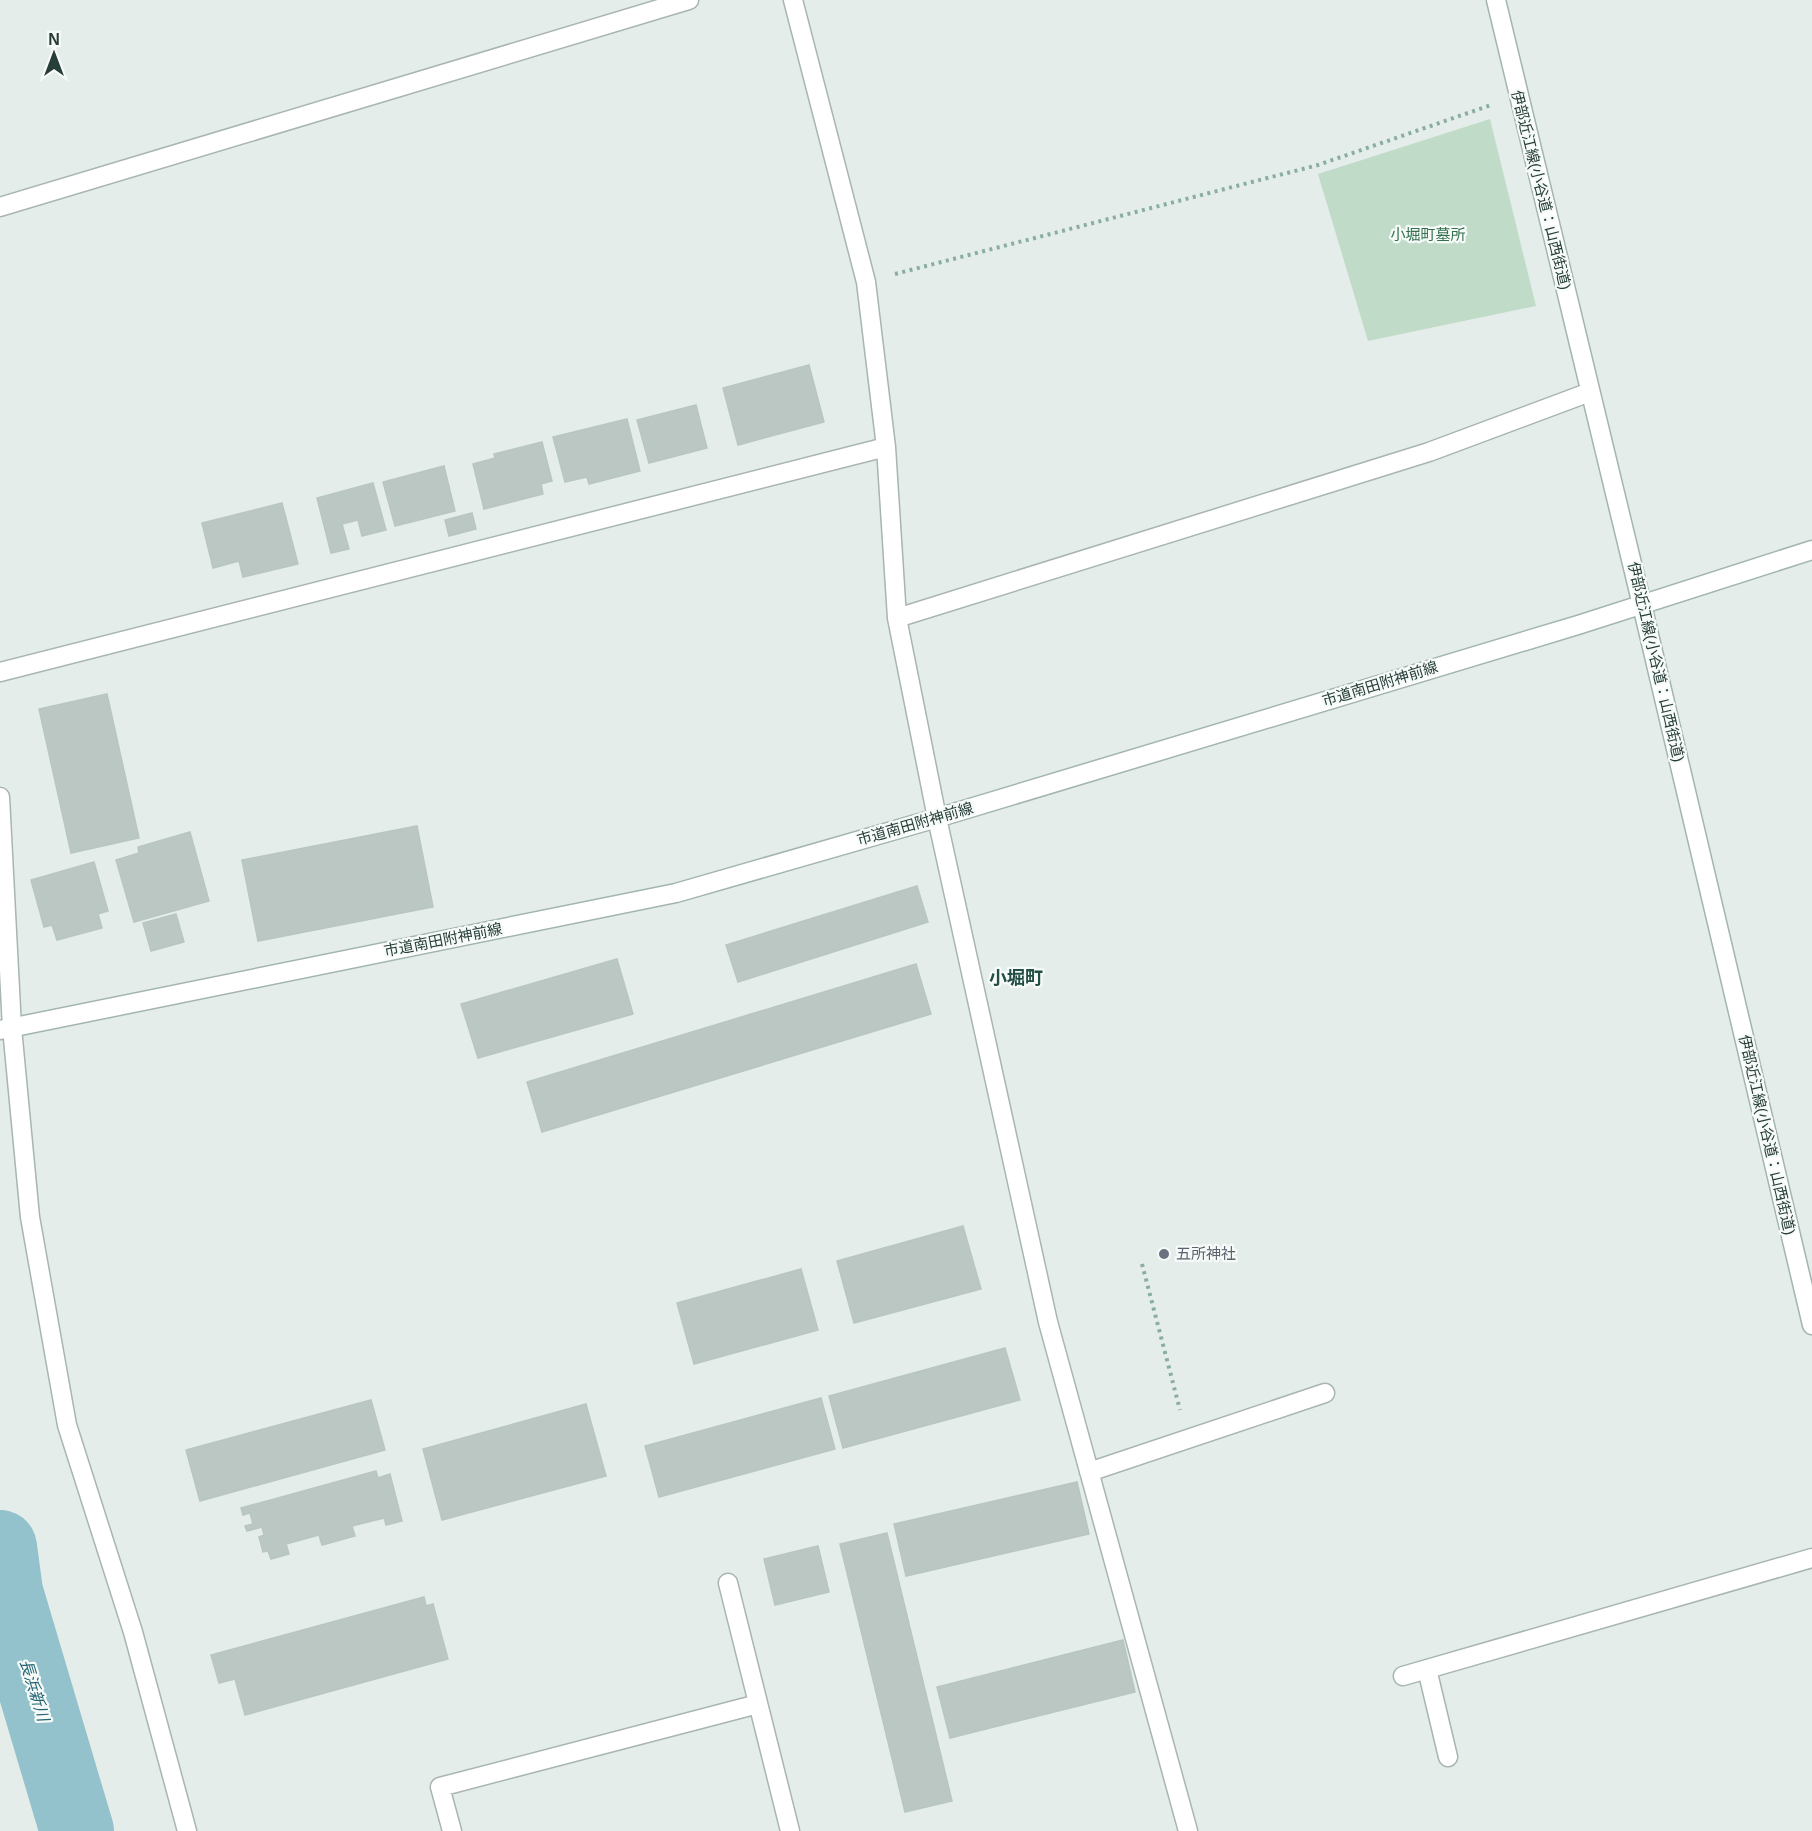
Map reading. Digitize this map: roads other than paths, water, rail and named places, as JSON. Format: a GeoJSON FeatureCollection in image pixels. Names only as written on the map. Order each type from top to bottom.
{"type":"FeatureCollection","features":[{"type":"Feature","properties":{"kind":"street"},"geometry":{"type":"LineString","coordinates":[[0,207],[689,0]]}},
{"type":"Feature","properties":{"kind":"street"},"geometry":{"type":"LineString","coordinates":[[793,0],[866,282],[886,447],[897,618],[937,819],[1048,1322],[1188,1831]]}},
{"type":"Feature","properties":{"kind":"street","name":"伊部近江線(小谷道：山西街道)"},"geometry":{"type":"LineString","coordinates":[[1496,0],[1812,1325]]}},
{"type":"Feature","properties":{"kind":"street"},"geometry":{"type":"LineString","coordinates":[[897,618],[1429,452],[1590,392]]}},
{"type":"Feature","properties":{"kind":"street"},"geometry":{"type":"LineString","coordinates":[[0,672],[886,447]]}},
{"type":"Feature","properties":{"kind":"street","name":"市道南田附神前線"},"geometry":{"type":"LineString","coordinates":[[6,1029],[676,892],[937,819],[1642,605],[1812,550]]}},
{"type":"Feature","properties":{"kind":"street"},"geometry":{"type":"LineString","coordinates":[[0,797],[6,1029],[30,1217],[68,1425],[133,1632],[187,1831]]}},
{"type":"Feature","properties":{"kind":"street"},"geometry":{"type":"LineString","coordinates":[[1089,1472],[1325,1394]]}},
{"type":"Feature","properties":{"kind":"street"},"geometry":{"type":"LineString","coordinates":[[1403,1676],[1812,1558]]}},
{"type":"Feature","properties":{"kind":"street"},"geometry":{"type":"LineString","coordinates":[[728,1583],[790,1831]]}},
{"type":"Feature","properties":{"kind":"street"},"geometry":{"type":"LineString","coordinates":[[1427,1669],[1448,1757]]}},
{"type":"Feature","properties":{"kind":"street"},"geometry":{"type":"LineString","coordinates":[[452,1831],[440,1787],[758,1704]]}},
{"type":"Feature","properties":{"kind":"waterway","name":"長浜新川"},"geometry":{"type":"LineString","coordinates":[[0,1547],[6,1592],[77,1831]]}},
{"type":"Feature","properties":{"kind":"place","name":"五所神社"},"geometry":{"type":"Point","coordinates":[1164,1254]}},
{"type":"Feature","properties":{"kind":"district","name":"小堀町"},"geometry":{"type":"Point","coordinates":[1016,978]}},
{"type":"Feature","properties":{"kind":"park label","name":"小堀町墓所"},"geometry":{"type":"Point","coordinates":[1428,235]}}]}
